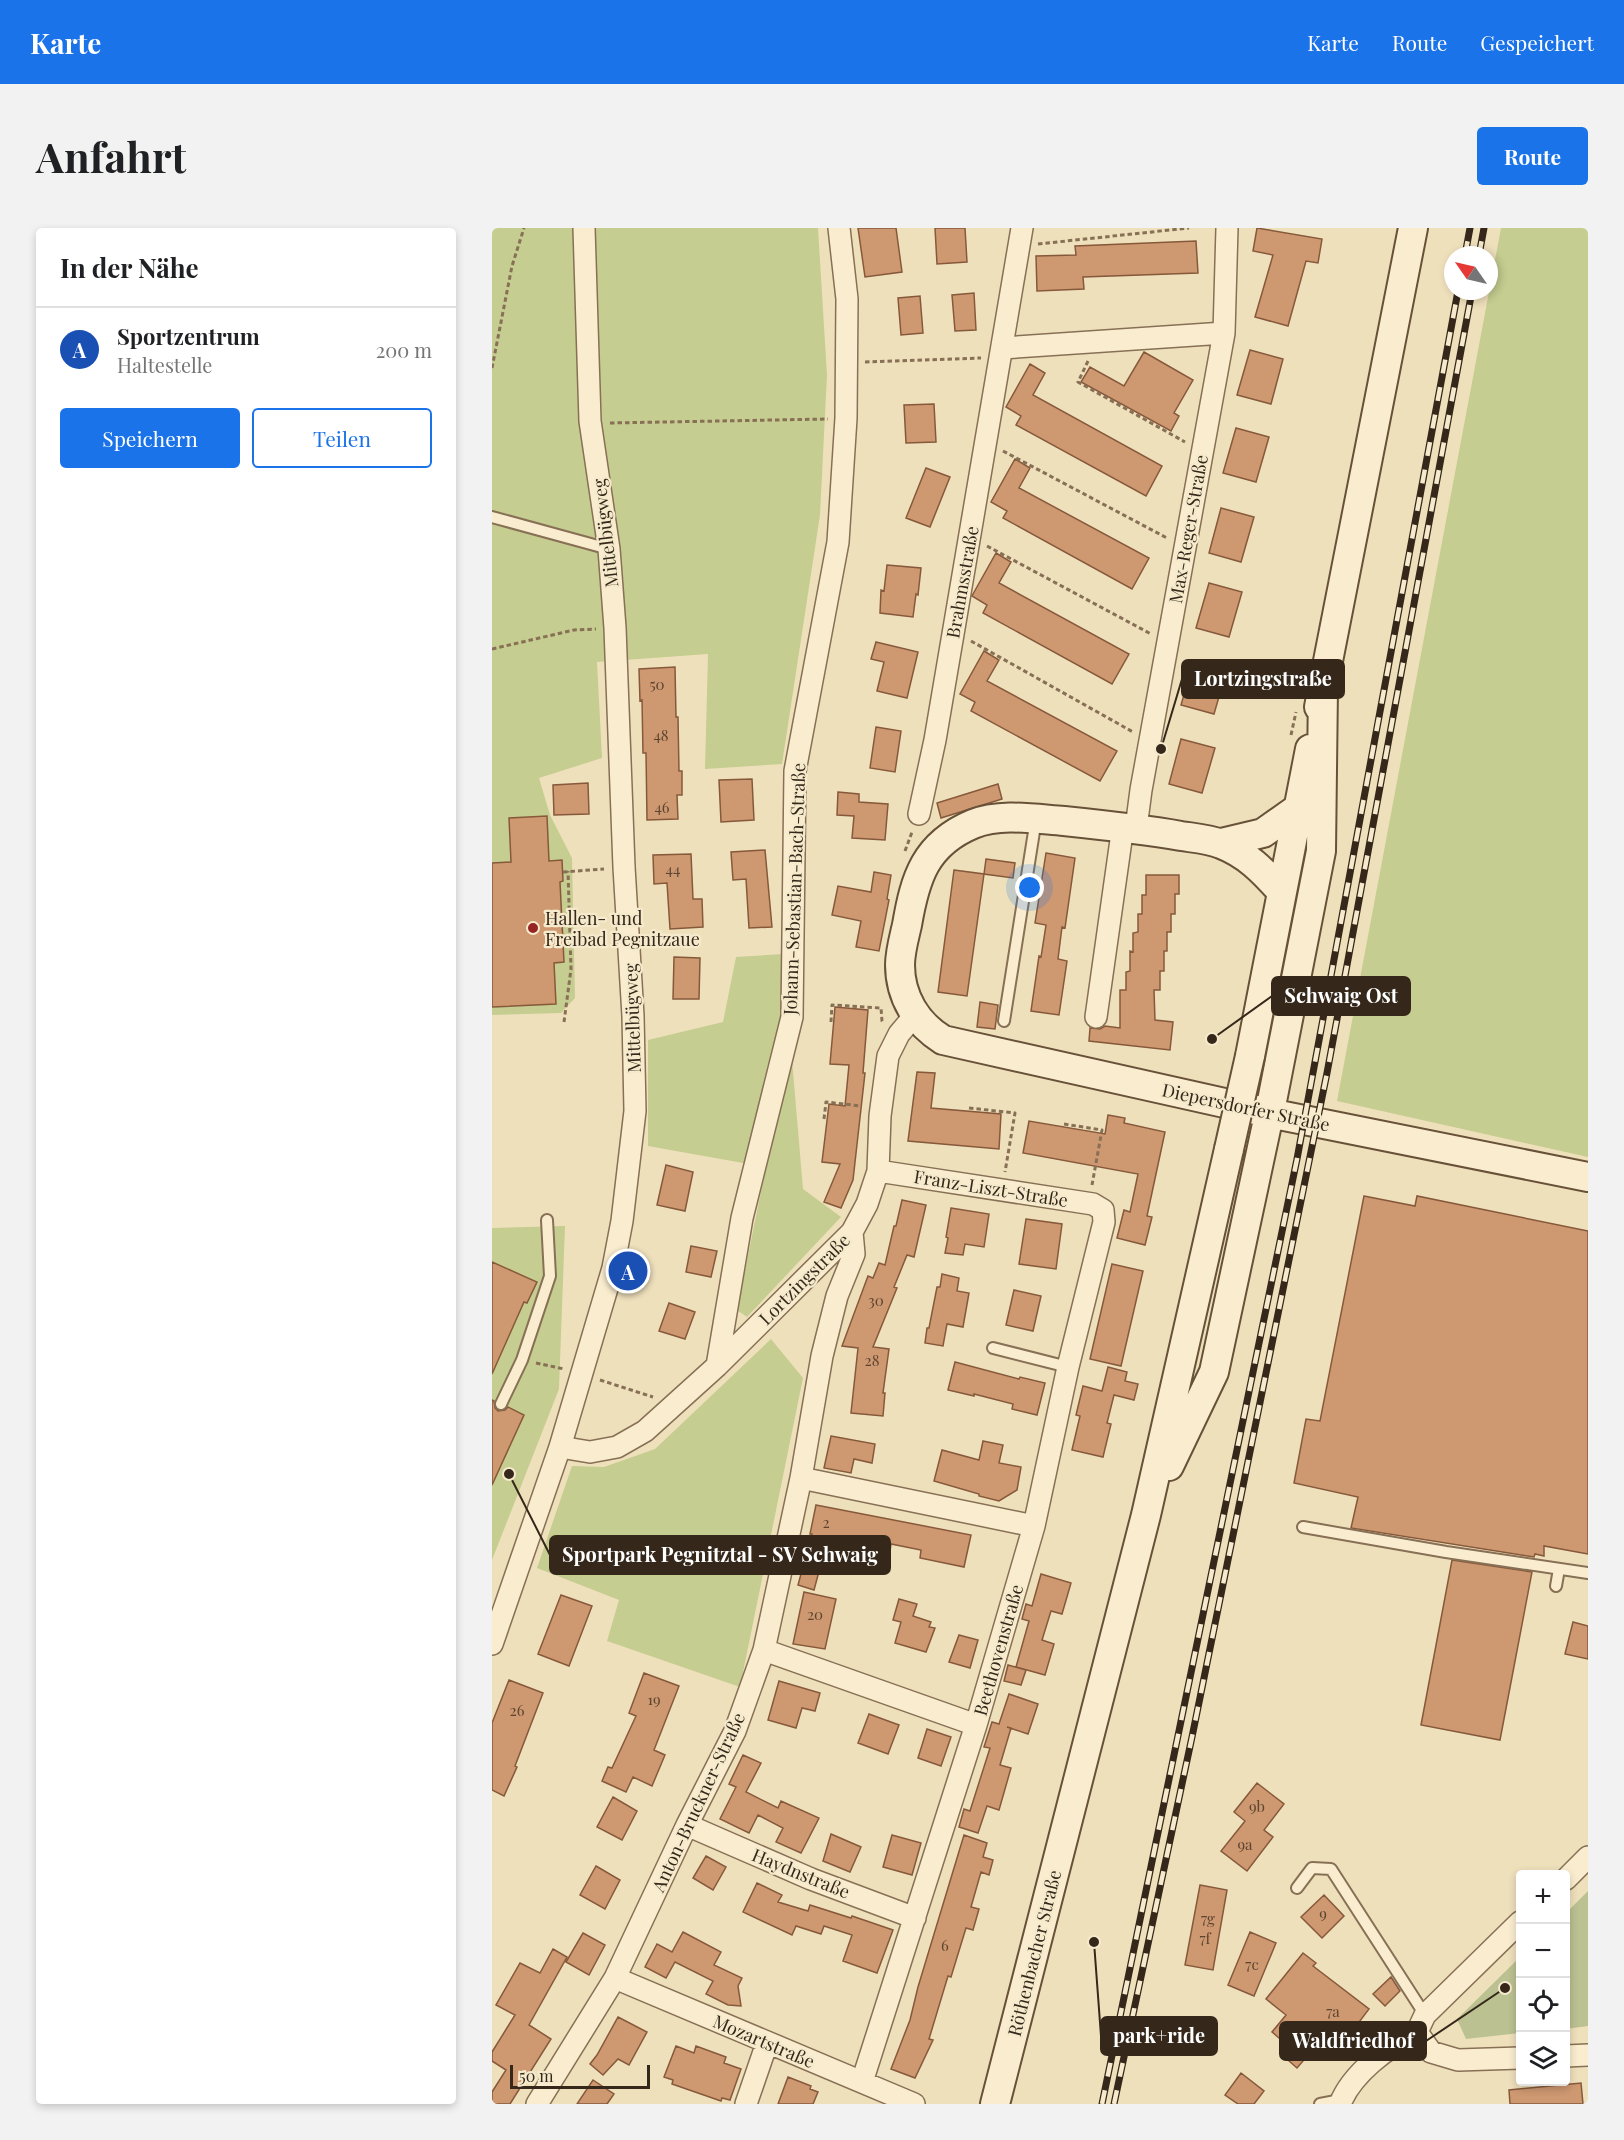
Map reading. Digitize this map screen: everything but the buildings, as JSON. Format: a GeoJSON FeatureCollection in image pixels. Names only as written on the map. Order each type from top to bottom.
{"type":"FeatureCollection","features":[{"type":"Feature","properties":{"kind":"main road"},"geometry":{"type":"LineString","coordinates":[[1146,1515],[1250,1056],[1413,228]]}},
{"type":"Feature","properties":{"kind":"main road"},"geometry":{"type":"LineString","coordinates":[[1146,1515],[1214,1372],[1269,1113],[1321,850],[1323,688]]}},
{"type":"Feature","properties":{"kind":"main road"},"geometry":{"type":"LineString","coordinates":[[1221,843],[1263,832],[1297,809]]}},
{"type":"Feature","properties":{"kind":"main road"},"geometry":{"type":"LineString","coordinates":[[907,1025],[900,963],[914,889],[925,864],[935,851],[949,838],[973,824],[999,818],[1036,819],[1129,827],[1221,843],[1256,863],[1281,891]]}},
{"type":"Feature","properties":{"kind":"main road","name":"Diepersdorfer Straße"},"geometry":{"type":"LineString","coordinates":[[907,1025],[922,1025],[943,1040],[1208,1100],[1588,1177]]}},
{"type":"Feature","properties":{"kind":"main road","name":"Röthenbacher Straße"},"geometry":{"type":"LineString","coordinates":[[995,2104],[1146,1515]]}},
{"type":"Feature","properties":{"kind":"street","name":"Mittelbügweg"},"geometry":{"type":"LineString","coordinates":[[492,1644],[560,1447],[613,1268],[622,1221],[635,1111],[633,1016],[624,867],[615,628],[609,549],[590,421],[584,228]]}},
{"type":"Feature","properties":{"kind":"street","name":"Johann-Sebastian-Bach-Straße"},"geometry":{"type":"LineString","coordinates":[[717,1366],[742,1218],[792,1017],[795,771],[838,542],[846,418],[848,299],[839,228]]}},
{"type":"Feature","properties":{"kind":"street","name":"Max-Reger-Straße"},"geometry":{"type":"LineString","coordinates":[[1129,827],[1141,790],[1224,333],[1227,228]]}},
{"type":"Feature","properties":{"kind":"street","name":"Brahmsstraße"},"geometry":{"type":"LineString","coordinates":[[918,814],[935,740],[1020,237]]}},
{"type":"Feature","properties":{"kind":"street"},"geometry":{"type":"LineString","coordinates":[[1001,353],[1224,333]]}},
{"type":"Feature","properties":{"kind":"street"},"geometry":{"type":"LineString","coordinates":[[1096,1017],[1129,827]]}},
{"type":"Feature","properties":{"kind":"street","name":"Lortzingstraße"},"geometry":{"type":"LineString","coordinates":[[560,1447],[590,1452],[617,1447],[645,1431],[717,1366],[852,1232],[867,1204],[878,1171],[881,1108],[888,1056],[907,1025]]}},
{"type":"Feature","properties":{"kind":"street","name":"Franz-Liszt-Straße"},"geometry":{"type":"LineString","coordinates":[[878,1171],[1096,1206]]}},
{"type":"Feature","properties":{"kind":"street","name":"Beethovenstraße"},"geometry":{"type":"LineString","coordinates":[[862,2082],[976,1725],[1034,1526],[1068,1367],[1104,1222],[1096,1206]]}},
{"type":"Feature","properties":{"kind":"street","name":"Anton-Bruckner-Straße"},"geometry":{"type":"LineString","coordinates":[[537,2104],[615,1978],[687,1825],[735,1731],[764,1650],[801,1478],[822,1356],[837,1296],[854,1254],[852,1232]]}},
{"type":"Feature","properties":{"kind":"street"},"geometry":{"type":"LineString","coordinates":[[801,1478],[1034,1526]]}},
{"type":"Feature","properties":{"kind":"street"},"geometry":{"type":"LineString","coordinates":[[764,1650],[976,1725]]}},
{"type":"Feature","properties":{"kind":"street","name":"Haydnstraße"},"geometry":{"type":"LineString","coordinates":[[687,1825],[811,1879],[915,1918]]}},
{"type":"Feature","properties":{"kind":"street"},"geometry":{"type":"LineString","coordinates":[[1570,1875],[1588,1857]]}},
{"type":"Feature","properties":{"kind":"street"},"geometry":{"type":"LineString","coordinates":[[1341,2102],[1363,2070],[1421,2024],[1519,1924]]}},
{"type":"Feature","properties":{"kind":"street","name":"Mozartstraße"},"geometry":{"type":"LineString","coordinates":[[615,1978],[914,2104]]}},
{"type":"Feature","properties":{"kind":"street"},"geometry":{"type":"LineString","coordinates":[[1421,2024],[1431,2052],[1458,2060],[1516,2058]]}},
{"type":"Feature","properties":{"kind":"street"},"geometry":{"type":"LineString","coordinates":[[746,2104],[767,2043]]}},
{"type":"Feature","properties":{"kind":"street"},"geometry":{"type":"LineString","coordinates":[[1570,2056],[1588,2055]]}},
{"type":"Feature","properties":{"kind":"lane"},"geometry":{"type":"LineString","coordinates":[[492,517],[609,549]]}},
{"type":"Feature","properties":{"kind":"lane"},"geometry":{"type":"LineString","coordinates":[[1004,1021],[1036,819]]}},
{"type":"Feature","properties":{"kind":"lane"},"geometry":{"type":"LineString","coordinates":[[501,1404],[522,1360],[550,1276],[547,1220]]}},
{"type":"Feature","properties":{"kind":"lane"},"geometry":{"type":"LineString","coordinates":[[993,1348],[1068,1367]]}},
{"type":"Feature","properties":{"kind":"lane"},"geometry":{"type":"LineString","coordinates":[[1303,1527],[1588,1573]]}},
{"type":"Feature","properties":{"kind":"lane"},"geometry":{"type":"LineString","coordinates":[[1556,1586],[1559,1569]]}},
{"type":"Feature","properties":{"kind":"lane"},"geometry":{"type":"LineString","coordinates":[[1298,1888],[1312,1868],[1331,1869],[1421,2024]]}},
{"type":"Feature","properties":{"kind":"lane"},"geometry":{"type":"LineString","coordinates":[[1320,2104],[1341,2102]]}},
{"type":"Feature","properties":{"kind":"path"},"geometry":{"type":"LineString","coordinates":[[492,368],[512,266],[524,228]]}},
{"type":"Feature","properties":{"kind":"path"},"geometry":{"type":"LineString","coordinates":[[1020,237],[1189,228]]}},
{"type":"Feature","properties":{"kind":"path"},"geometry":{"type":"LineString","coordinates":[[1096,343],[1078,382],[1202,452]]}},
{"type":"Feature","properties":{"kind":"path"},"geometry":{"type":"LineString","coordinates":[[848,362],[1001,353]]}},
{"type":"Feature","properties":{"kind":"path"},"geometry":{"type":"LineString","coordinates":[[613,423],[810,420]]}},
{"type":"Feature","properties":{"kind":"path"},"geometry":{"type":"LineString","coordinates":[[986,442],[1185,547]]}},
{"type":"Feature","properties":{"kind":"path"},"geometry":{"type":"LineString","coordinates":[[970,537],[1167,643]]}},
{"type":"Feature","properties":{"kind":"path"},"geometry":{"type":"LineString","coordinates":[[492,649],[574,630],[615,628]]}},
{"type":"Feature","properties":{"kind":"path"},"geometry":{"type":"LineString","coordinates":[[954,632],[1150,742]]}},
{"type":"Feature","properties":{"kind":"path"},"geometry":{"type":"LineString","coordinates":[[563,872],[611,868]]}},
{"type":"Feature","properties":{"kind":"path"},"geometry":{"type":"LineString","coordinates":[[564,1022],[571,969],[568,871]]}},
{"type":"Feature","properties":{"kind":"path"},"geometry":{"type":"LineString","coordinates":[[831,1022],[832,1005],[881,1008],[882,1022],[907,1025]]}},
{"type":"Feature","properties":{"kind":"path"},"geometry":{"type":"LineString","coordinates":[[824,1119],[826,1102],[881,1108]]}},
{"type":"Feature","properties":{"kind":"path"},"geometry":{"type":"LineString","coordinates":[[969,1108],[1015,1113],[1002,1190]]}},
{"type":"Feature","properties":{"kind":"path"},"geometry":{"type":"LineString","coordinates":[[1064,1124],[1102,1130],[1096,1206]]}},
{"type":"Feature","properties":{"kind":"path"},"geometry":{"type":"LineString","coordinates":[[582,1374],[675,1404]]}},
{"type":"Feature","properties":{"kind":"green space"},"geometry":{"type":"Polygon","coordinates":[[[492,228],[818,228],[827,375],[820,515],[782,764],[705,769],[708,654],[597,662],[602,758],[539,778],[550,815],[572,858],[575,998],[561,1013],[492,1015],[492,228]]]}},
{"type":"Feature","properties":{"kind":"green space"},"geometry":{"type":"Polygon","coordinates":[[[1501,228],[1588,228],[1588,1157],[1337,1101],[1487,300],[1498,300],[1498,246],[1501,228]]]}},
{"type":"Feature","properties":{"kind":"green space"},"geometry":{"type":"Polygon","coordinates":[[[783,954],[803,1189],[841,1217],[747,1317],[737,1310],[766,1167],[648,1146],[648,1040],[723,1022],[736,957],[783,954]]]}},
{"type":"Feature","properties":{"kind":"green space"},"geometry":{"type":"Polygon","coordinates":[[[565,1226],[559,1389],[492,1560],[492,1228],[565,1226]]]}},
{"type":"Feature","properties":{"kind":"green space"},"geometry":{"type":"Polygon","coordinates":[[[771,1339],[803,1378],[740,1687],[607,1641],[619,1600],[537,1568],[572,1466],[604,1467],[655,1449],[771,1339]]]}},
{"type":"Feature","properties":{"kind":"green space"},"geometry":{"type":"Polygon","coordinates":[[[1588,1891],[1588,2026],[1570,2028],[1570,1924],[1570,1909],[1588,1891]]]}},
{"type":"Feature","properties":{"kind":"green space"},"geometry":{"type":"Polygon","coordinates":[[[1516,1961],[1516,2033],[1466,2039],[1457,2019],[1516,1961]]]}},
{"type":"Feature","properties":{"kind":"railway"},"geometry":{"type":"LineString","coordinates":[[1467,246],[1470,228]]}},
{"type":"Feature","properties":{"kind":"railway"},"geometry":{"type":"LineString","coordinates":[[1481,246],[1484,228]]}},
{"type":"Feature","properties":{"kind":"railway"},"geometry":{"type":"LineString","coordinates":[[1102,2104],[1297,1159],[1456,300]]}},
{"type":"Feature","properties":{"kind":"railway"},"geometry":{"type":"LineString","coordinates":[[1114,2104],[1192,1737],[1327,1073],[1470,300]]}},
{"type":"Feature","properties":{"kind":"place","name":"Lortzingstraße"},"geometry":{"type":"Point","coordinates":[1161,749]}},
{"type":"Feature","properties":{"kind":"place","name":"Hallen- und Freibad Pegnitzaue"},"geometry":{"type":"Point","coordinates":[533,928]}},
{"type":"Feature","properties":{"kind":"place","name":"Schwaig Ost"},"geometry":{"type":"Point","coordinates":[1212,1039]}},
{"type":"Feature","properties":{"kind":"place","name":"Sportzentrum"},"geometry":{"type":"Point","coordinates":[628,1271]}},
{"type":"Feature","properties":{"kind":"place","name":"Sportpark Pegnitztal - SV Schwaig"},"geometry":{"type":"Point","coordinates":[509,1474]}},
{"type":"Feature","properties":{"kind":"place","name":"park+ride"},"geometry":{"type":"Point","coordinates":[1094,1942]}},
{"type":"Feature","properties":{"kind":"place","name":"Waldfriedhof"},"geometry":{"type":"Point","coordinates":[1505,1988]}}]}
